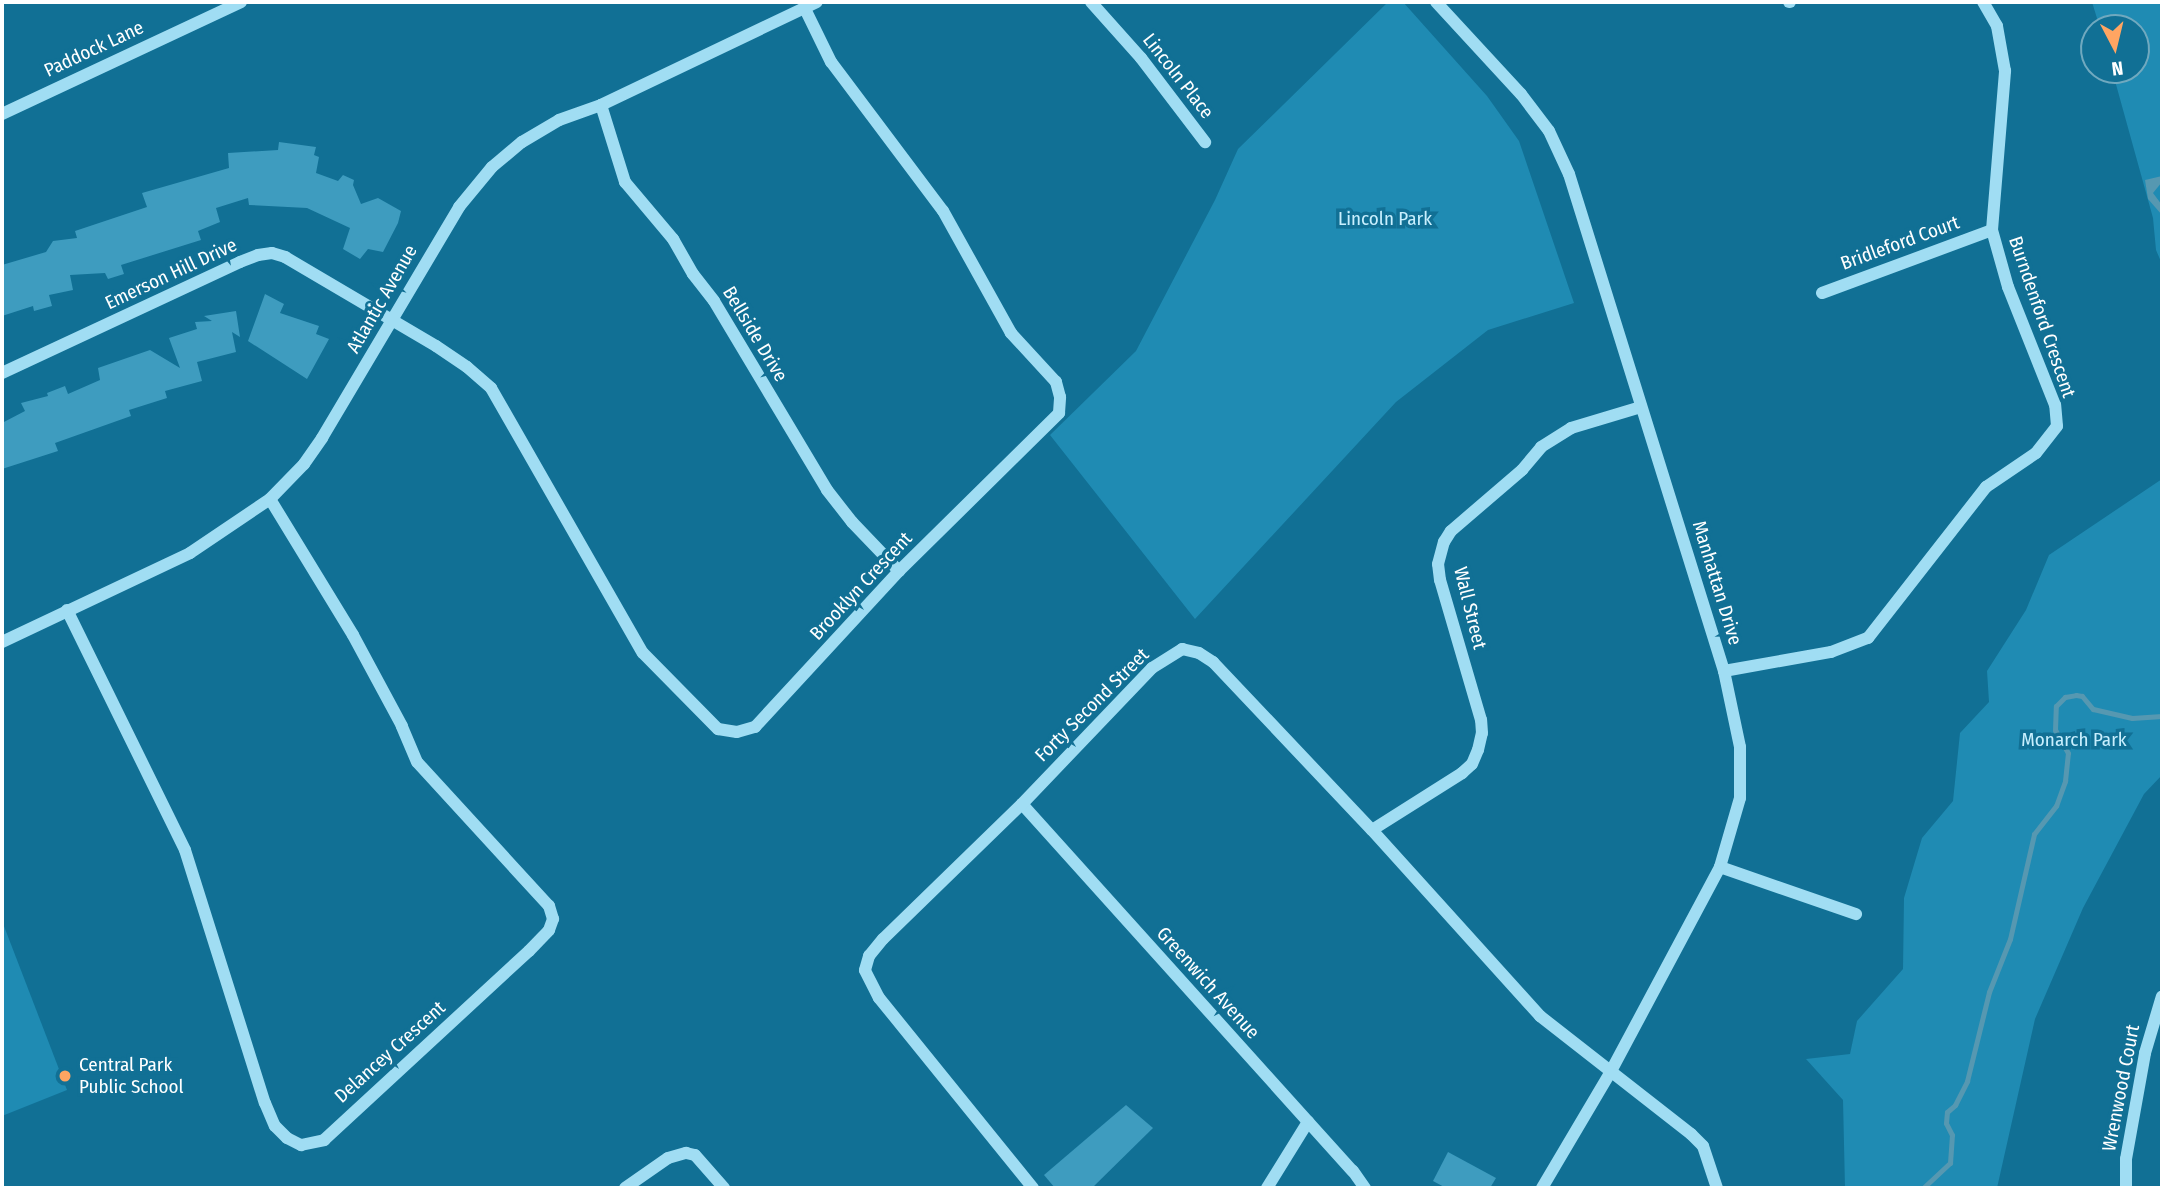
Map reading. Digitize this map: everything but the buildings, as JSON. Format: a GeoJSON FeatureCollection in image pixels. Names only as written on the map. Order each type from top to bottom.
{"type":"FeatureCollection","features":[{"type":"Feature","properties":{"kind":"street","name":"Paddock Lane"},"geometry":{"type":"LineString","coordinates":[[2,114],[241,2]]}},
{"type":"Feature","properties":{"kind":"street","name":"Atlantic Avenue"},"geometry":{"type":"LineString","coordinates":[[2,642],[190,552],[270,499],[304,464],[322,438],[390,318],[459,207],[492,167],[522,142],[559,120],[601,105],[817,2]]}},
{"type":"Feature","properties":{"kind":"street","name":"Lincoln Place"},"geometry":{"type":"LineString","coordinates":[[1091,2],[1141,58],[1205,142]]}},
{"type":"Feature","properties":{"kind":"street","name":"Manhattan Drive"},"geometry":{"type":"LineString","coordinates":[[1436,2],[1521,94],[1549,131],[1569,174],[1724,671],[1740,747],[1740,798],[1720,867],[1610,1073],[1542,1188]]}},
{"type":"Feature","properties":{"kind":"street","name":"Burndenford Crescent"},"geometry":{"type":"LineString","coordinates":[[1724,671],[1832,652],[1868,638],[1986,487],[2036,453],[2057,426],[2055,405],[2008,287],[1992,230],[2005,71],[1997,26],[1983,2]]}},
{"type":"Feature","properties":{"kind":"street","name":"Brooklyn Crescent"},"geometry":{"type":"LineString","coordinates":[[390,318],[467,367],[491,388],[643,653],[718,729],[737,732],[755,727],[899,571],[1048,428],[1059,413],[1060,397],[1056,382],[1011,333],[943,211],[831,62],[804,7]]}},
{"type":"Feature","properties":{"kind":"street","name":"Bellside Drive"},"geometry":{"type":"LineString","coordinates":[[601,105],[625,182],[673,239],[693,274],[714,301],[827,490],[852,522],[899,571]]}},
{"type":"Feature","properties":{"kind":"street","name":"Bridleford Court"},"geometry":{"type":"LineString","coordinates":[[1822,293],[1992,230]]}},
{"type":"Feature","properties":{"kind":"street","name":"Emerson Hill Drive"},"geometry":{"type":"LineString","coordinates":[[2,373],[258,254],[271,253],[285,257],[390,318]]}},
{"type":"Feature","properties":{"kind":"street","name":"Wall Street"},"geometry":{"type":"LineString","coordinates":[[1372,830],[1462,773],[1472,764],[1478,750],[1482,733],[1481,720],[1440,580],[1438,564],[1444,542],[1451,531],[1522,470],[1541,447],[1571,428],[1641,407]]}},
{"type":"Feature","properties":{"kind":"street","name":"Delancey Crescent"},"geometry":{"type":"LineString","coordinates":[[67,610],[185,849],[265,1103],[275,1126],[287,1138],[301,1145],[324,1140],[529,951],[549,930],[553,919],[549,906],[417,762],[402,726],[353,635],[270,499]]}},
{"type":"Feature","properties":{"kind":"street","name":"Forty Second Street"},"geometry":{"type":"LineString","coordinates":[[1033,1188],[879,998],[865,970],[869,956],[883,939],[1022,804],[1152,668],[1182,649],[1199,653],[1213,662],[1372,830],[1540,1016],[1610,1073],[1665,1112],[1703,1146],[1717,1188]]}},
{"type":"Feature","properties":{"kind":"street","name":"Greenwich Avenue"},"geometry":{"type":"LineString","coordinates":[[1022,804],[1365,1188]]}},
{"type":"Feature","properties":{"kind":"street"},"geometry":{"type":"LineString","coordinates":[[1720,867],[1856,914]]}},
{"type":"Feature","properties":{"kind":"street","name":"Wrenwood Court"},"geometry":{"type":"LineString","coordinates":[[2126,1188],[2126,1159],[2145,1053],[2162,996]]}},
{"type":"Feature","properties":{"kind":"street"},"geometry":{"type":"LineString","coordinates":[[1267,1188],[1308,1122]]}},
{"type":"Feature","properties":{"kind":"street"},"geometry":{"type":"LineString","coordinates":[[625,1188],[657,1164],[686,1153],[695,1155],[724,1188]]}},
{"type":"Feature","properties":{"kind":"green space","name":"Lincoln Park"},"geometry":{"type":"Polygon","coordinates":[[[1388,2],[1403,2],[1487,96],[1519,141],[1574,303],[1488,330],[1396,402],[1195,619],[1050,435],[1136,351],[1215,200],[1238,149],[1388,2]]]}},
{"type":"Feature","properties":{"kind":"green space"},"geometry":{"type":"Polygon","coordinates":[[[2092,2],[2162,2],[2162,264],[2156,250],[2153,218],[2116,84],[2150,84],[2150,14],[2096,14],[2092,2]]]}},
{"type":"Feature","properties":{"kind":"green space","name":"Monarch Park"},"geometry":{"type":"Polygon","coordinates":[[[2162,479],[2162,775],[2144,794],[2083,908],[2035,1019],[1997,1188],[1845,1188],[1843,1100],[1806,1059],[1850,1054],[1857,1021],[1903,969],[1904,898],[1922,838],[1953,801],[1960,733],[1989,702],[1987,671],[2026,610],[2049,555],[2162,479]]]}},
{"type":"Feature","properties":{"kind":"green space"},"geometry":{"type":"Polygon","coordinates":[[[2,921],[67,1090],[2,1116],[2,921]]]}},
{"type":"Feature","properties":{"kind":"shaded area"},"geometry":{"type":"Polygon","coordinates":[[[2162,176],[2162,182],[2153,193],[2162,205],[2162,215],[2148,199],[2145,180],[2162,176]]]}},
{"type":"Feature","properties":{"kind":"waterway"},"geometry":{"type":"LineString","coordinates":[[1923,1188],[1950,1163],[1952,1135],[1946,1123],[1947,1112],[1955,1105],[1967,1081],[1989,992],[2010,939],[2034,834],[2056,806],[2065,781],[2068,753],[2055,730],[2056,706],[2065,697],[2076,695],[2082,696],[2093,709],[2132,718],[2162,716]]}},
{"type":"Feature","properties":{"kind":"place","name":"Central Park Public School"},"geometry":{"type":"Point","coordinates":[65,1076]}}]}
